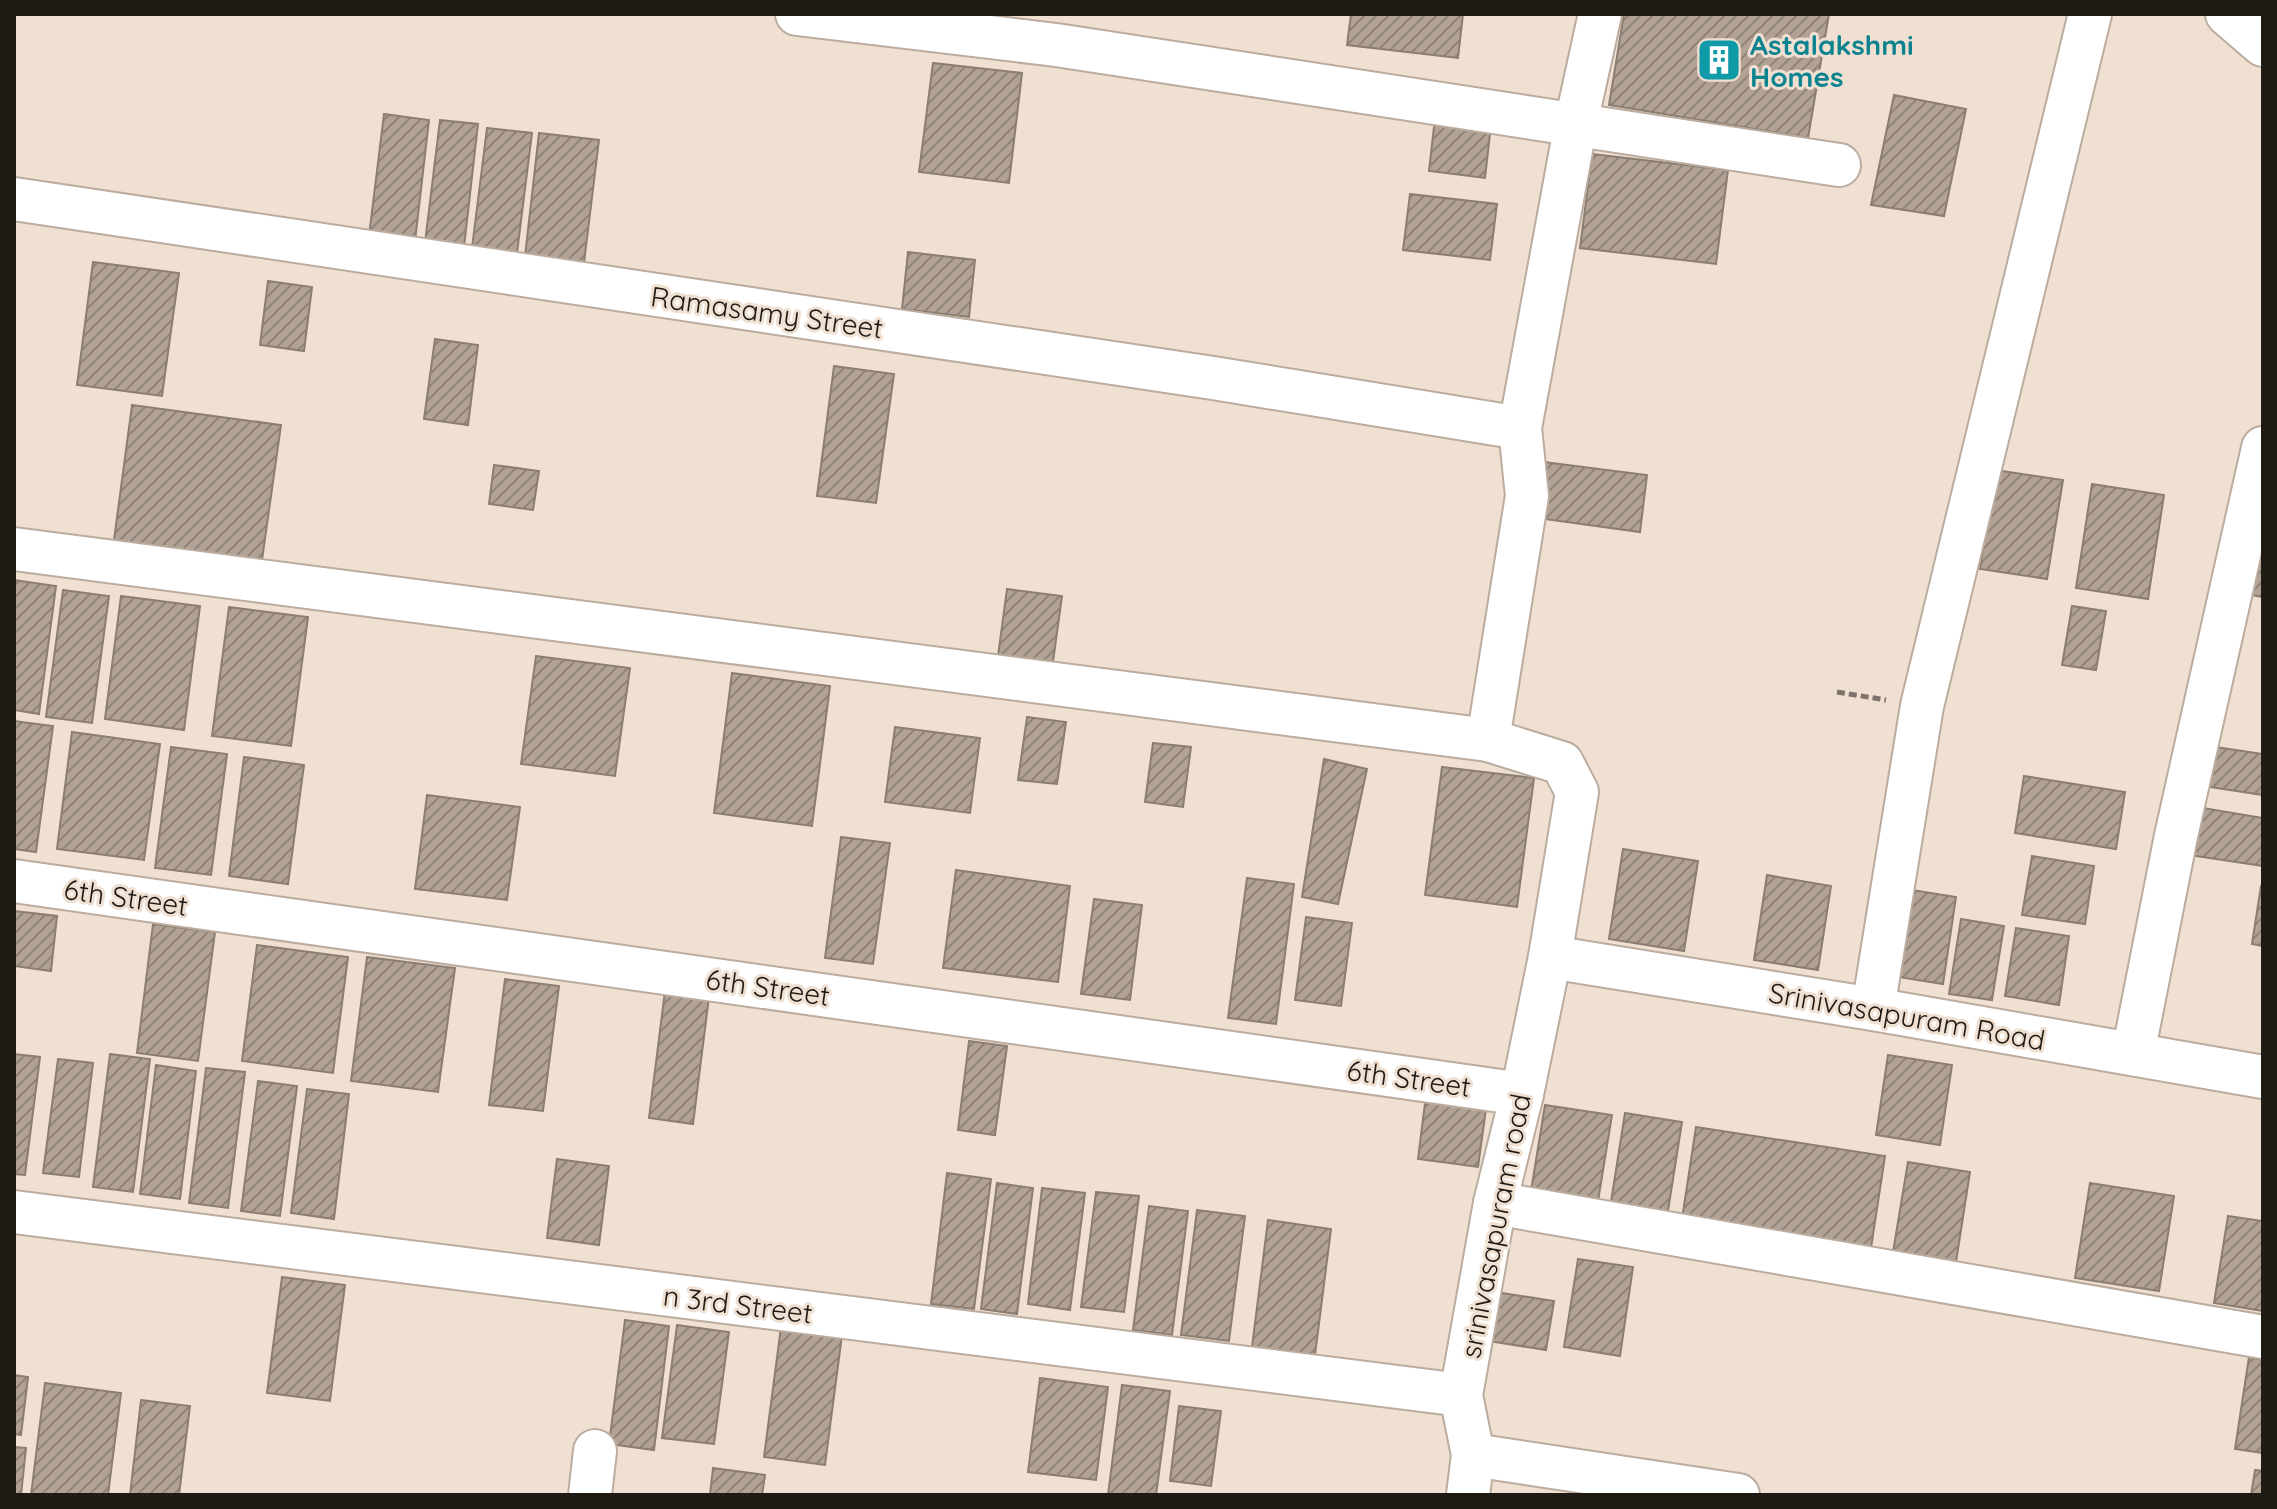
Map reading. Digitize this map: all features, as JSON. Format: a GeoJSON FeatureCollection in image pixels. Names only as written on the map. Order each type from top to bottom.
{"type":"FeatureCollection","features":[{"type":"Feature","properties":{"kind":"street"},"geometry":{"type":"LineString","coordinates":[[797,14],[1056,45],[1839,165]]}},
{"type":"Feature","properties":{"kind":"street"},"geometry":{"type":"LineString","coordinates":[[1488,740],[1527,496],[1520,428],[1576,123],[1600,14]]}},
{"type":"Feature","properties":{"kind":"street"},"geometry":{"type":"LineString","coordinates":[[1873,1009],[1922,706],[2090,14]]}},
{"type":"Feature","properties":{"kind":"street"},"geometry":{"type":"LineString","coordinates":[[2227,14],[2263,45]]}},
{"type":"Feature","properties":{"kind":"street","name":"Ramasamy Street"},"geometry":{"type":"LineString","coordinates":[[14,199],[1197,376],[1520,428]]}},
{"type":"Feature","properties":{"kind":"street"},"geometry":{"type":"LineString","coordinates":[[2133,1054],[2176,836],[2263,448]]}},
{"type":"Feature","properties":{"kind":"street","name":"srinivasapuram road"},"geometry":{"type":"LineString","coordinates":[[14,549],[1488,740],[1562,763],[1577,792],[1550,957],[1522,1094],[1495,1203],[1461,1395],[1471,1475]]}},
{"type":"Feature","properties":{"kind":"street","name":"6th Street"},"geometry":{"type":"LineString","coordinates":[[14,881],[1522,1094]]}},
{"type":"Feature","properties":{"kind":"street","name":"Srinivasapuram Road"},"geometry":{"type":"LineString","coordinates":[[1550,957],[2263,1077]]}},
{"type":"Feature","properties":{"kind":"street"},"geometry":{"type":"LineString","coordinates":[[1495,1203],[2263,1337]]}},
{"type":"Feature","properties":{"kind":"street","name":"n 3rd Street"},"geometry":{"type":"LineString","coordinates":[[14,1212],[1461,1395]]}},
{"type":"Feature","properties":{"kind":"street"},"geometry":{"type":"LineString","coordinates":[[590,1495],[595,1451]]}},
{"type":"Feature","properties":{"kind":"street"},"geometry":{"type":"LineString","coordinates":[[1471,1475],[1738,1495]]}},
{"type":"Feature","properties":{"kind":"building"},"geometry":{"type":"Polygon","coordinates":[[[1351,14],[1463,14],[1458,58],[1347,45],[1351,14]]]}},
{"type":"Feature","properties":{"kind":"building","name":"Astalakshmi Homes"},"geometry":{"type":"Polygon","coordinates":[[[1624,14],[1829,14],[1808,138],[1609,105],[1624,14]]]}},
{"type":"Feature","properties":{"kind":"building"},"geometry":{"type":"Polygon","coordinates":[[[933,63],[1022,73],[1009,183],[919,172],[933,63]]]}},
{"type":"Feature","properties":{"kind":"building"},"geometry":{"type":"Polygon","coordinates":[[[1894,95],[1966,109],[1944,216],[1871,205],[1894,95]]]}},
{"type":"Feature","properties":{"kind":"building"},"geometry":{"type":"Polygon","coordinates":[[[384,114],[429,120],[414,250],[368,244],[384,114]]]}},
{"type":"Feature","properties":{"kind":"building"},"geometry":{"type":"Polygon","coordinates":[[[1435,118],[1491,125],[1485,178],[1429,171],[1435,118]]]}},
{"type":"Feature","properties":{"kind":"building"},"geometry":{"type":"Polygon","coordinates":[[[440,120],[478,124],[463,256],[424,251],[440,120]]]}},
{"type":"Feature","properties":{"kind":"building"},"geometry":{"type":"Polygon","coordinates":[[[487,128],[532,133],[516,261],[471,256],[487,128]]]}},
{"type":"Feature","properties":{"kind":"building"},"geometry":{"type":"Polygon","coordinates":[[[539,133],[599,140],[583,271],[524,265],[539,133]]]}},
{"type":"Feature","properties":{"kind":"building"},"geometry":{"type":"Polygon","coordinates":[[[1592,154],[1728,170],[1716,264],[1580,248],[1592,154]]]}},
{"type":"Feature","properties":{"kind":"building"},"geometry":{"type":"Polygon","coordinates":[[[1410,194],[1497,204],[1490,260],[1403,250],[1410,194]]]}},
{"type":"Feature","properties":{"kind":"building"},"geometry":{"type":"Polygon","coordinates":[[[908,252],[975,260],[969,317],[902,309],[908,252]]]}},
{"type":"Feature","properties":{"kind":"building"},"geometry":{"type":"Polygon","coordinates":[[[93,262],[179,273],[162,396],[77,385],[93,262]]]}},
{"type":"Feature","properties":{"kind":"building"},"geometry":{"type":"Polygon","coordinates":[[[268,281],[312,287],[304,351],[260,345],[268,281]]]}},
{"type":"Feature","properties":{"kind":"building"},"geometry":{"type":"Polygon","coordinates":[[[435,339],[478,345],[468,425],[424,419],[435,339]]]}},
{"type":"Feature","properties":{"kind":"building"},"geometry":{"type":"Polygon","coordinates":[[[834,366],[894,374],[876,503],[817,496],[834,366]]]}},
{"type":"Feature","properties":{"kind":"building"},"geometry":{"type":"Polygon","coordinates":[[[132,405],[281,425],[262,560],[114,540],[132,405]]]}},
{"type":"Feature","properties":{"kind":"building"},"geometry":{"type":"Polygon","coordinates":[[[1544,462],[1647,475],[1640,532],[1537,518],[1544,462]]]}},
{"type":"Feature","properties":{"kind":"building"},"geometry":{"type":"Polygon","coordinates":[[[494,465],[539,471],[533,510],[489,504],[494,465]]]}},
{"type":"Feature","properties":{"kind":"building"},"geometry":{"type":"Polygon","coordinates":[[[1995,470],[2063,480],[2047,579],[1980,569],[1995,470]]]}},
{"type":"Feature","properties":{"kind":"building"},"geometry":{"type":"Polygon","coordinates":[[[2092,484],[2164,495],[2148,599],[2076,588],[2092,484]]]}},
{"type":"Feature","properties":{"kind":"building"},"geometry":{"type":"Polygon","coordinates":[[[2246,547],[2263,550],[2263,597],[2239,593],[2246,547]]]}},
{"type":"Feature","properties":{"kind":"building"},"geometry":{"type":"Polygon","coordinates":[[[14,580],[56,586],[39,714],[14,710],[14,580]]]}},
{"type":"Feature","properties":{"kind":"building"},"geometry":{"type":"Polygon","coordinates":[[[1007,589],[1062,596],[1053,662],[998,656],[1007,589]]]}},
{"type":"Feature","properties":{"kind":"building"},"geometry":{"type":"Polygon","coordinates":[[[63,590],[109,596],[92,723],[46,717],[63,590]]]}},
{"type":"Feature","properties":{"kind":"building"},"geometry":{"type":"Polygon","coordinates":[[[121,596],[200,606],[184,730],[105,719],[121,596]]]}},
{"type":"Feature","properties":{"kind":"building"},"geometry":{"type":"Polygon","coordinates":[[[2072,606],[2106,611],[2096,670],[2062,665],[2072,606]]]}},
{"type":"Feature","properties":{"kind":"building"},"geometry":{"type":"Polygon","coordinates":[[[229,607],[308,617],[291,746],[212,736],[229,607]]]}},
{"type":"Feature","properties":{"kind":"building"},"geometry":{"type":"Polygon","coordinates":[[[536,656],[630,668],[615,776],[521,764],[536,656]]]}},
{"type":"Feature","properties":{"kind":"building"},"geometry":{"type":"Polygon","coordinates":[[[732,673],[830,686],[812,826],[714,813],[732,673]]]}},
{"type":"Feature","properties":{"kind":"building"},"geometry":{"type":"Polygon","coordinates":[[[1027,717],[1066,722],[1057,784],[1018,780],[1027,717]]]}},
{"type":"Feature","properties":{"kind":"building"},"geometry":{"type":"Polygon","coordinates":[[[14,721],[53,726],[36,852],[14,849],[14,721]]]}},
{"type":"Feature","properties":{"kind":"building"},"geometry":{"type":"Polygon","coordinates":[[[895,727],[980,738],[970,813],[885,802],[895,727]]]}},
{"type":"Feature","properties":{"kind":"building"},"geometry":{"type":"Polygon","coordinates":[[[72,732],[160,744],[144,860],[57,849],[72,732]]]}},
{"type":"Feature","properties":{"kind":"building"},"geometry":{"type":"Polygon","coordinates":[[[1153,743],[1191,747],[1183,807],[1145,802],[1153,743]]]}},
{"type":"Feature","properties":{"kind":"building"},"geometry":{"type":"Polygon","coordinates":[[[2209,746],[2263,754],[2263,795],[2203,786],[2209,746]]]}},
{"type":"Feature","properties":{"kind":"building"},"geometry":{"type":"Polygon","coordinates":[[[171,747],[227,754],[211,875],[155,868],[171,747]]]}},
{"type":"Feature","properties":{"kind":"building"},"geometry":{"type":"Polygon","coordinates":[[[244,757],[304,765],[288,884],[229,876],[244,757]]]}},
{"type":"Feature","properties":{"kind":"building"},"geometry":{"type":"Polygon","coordinates":[[[1324,759],[1367,769],[1338,904],[1302,897],[1324,759]]]}},
{"type":"Feature","properties":{"kind":"building"},"geometry":{"type":"Polygon","coordinates":[[[1442,767],[1534,778],[1517,907],[1425,895],[1442,767]]]}},
{"type":"Feature","properties":{"kind":"building"},"geometry":{"type":"Polygon","coordinates":[[[2024,776],[2125,792],[2116,849],[2015,833],[2024,776]]]}},
{"type":"Feature","properties":{"kind":"building"},"geometry":{"type":"Polygon","coordinates":[[[427,795],[520,807],[507,900],[415,889],[427,795]]]}},
{"type":"Feature","properties":{"kind":"building"},"geometry":{"type":"Polygon","coordinates":[[[2197,807],[2263,818],[2263,866],[2189,855],[2197,807]]]}},
{"type":"Feature","properties":{"kind":"building"},"geometry":{"type":"Polygon","coordinates":[[[841,837],[890,843],[873,964],[825,958],[841,837]]]}},
{"type":"Feature","properties":{"kind":"building"},"geometry":{"type":"Polygon","coordinates":[[[1623,849],[1698,861],[1684,951],[1609,939],[1623,849]]]}},
{"type":"Feature","properties":{"kind":"building"},"geometry":{"type":"Polygon","coordinates":[[[2032,856],[2094,866],[2085,924],[2022,915],[2032,856]]]}},
{"type":"Feature","properties":{"kind":"building"},"geometry":{"type":"Polygon","coordinates":[[[956,870],[1070,886],[1058,982],[943,968],[956,870]]]}},
{"type":"Feature","properties":{"kind":"building"},"geometry":{"type":"Polygon","coordinates":[[[1767,875],[1831,886],[1818,970],[1754,960],[1767,875]]]}},
{"type":"Feature","properties":{"kind":"building"},"geometry":{"type":"Polygon","coordinates":[[[1247,878],[1294,884],[1276,1024],[1228,1018],[1247,878]]]}},
{"type":"Feature","properties":{"kind":"building"},"geometry":{"type":"Polygon","coordinates":[[[2263,886],[2263,946],[2252,944],[2263,886]]]}},
{"type":"Feature","properties":{"kind":"building"},"geometry":{"type":"Polygon","coordinates":[[[1906,889],[1956,897],[1943,984],[1892,976],[1906,889]]]}},
{"type":"Feature","properties":{"kind":"building"},"geometry":{"type":"Polygon","coordinates":[[[1094,899],[1142,905],[1130,1000],[1081,994],[1094,899]]]}},
{"type":"Feature","properties":{"kind":"building"},"geometry":{"type":"Polygon","coordinates":[[[14,911],[57,916],[51,971],[14,966],[14,911]]]}},
{"type":"Feature","properties":{"kind":"building"},"geometry":{"type":"Polygon","coordinates":[[[1306,917],[1352,923],[1341,1006],[1295,1000],[1306,917]]]}},
{"type":"Feature","properties":{"kind":"building"},"geometry":{"type":"Polygon","coordinates":[[[1961,919],[2004,926],[1992,1000],[1949,994],[1961,919]]]}},
{"type":"Feature","properties":{"kind":"building"},"geometry":{"type":"Polygon","coordinates":[[[153,924],[215,932],[198,1061],[137,1053],[153,924]]]}},
{"type":"Feature","properties":{"kind":"building"},"geometry":{"type":"Polygon","coordinates":[[[2016,928],[2069,936],[2059,1005],[2005,996],[2016,928]]]}},
{"type":"Feature","properties":{"kind":"building"},"geometry":{"type":"Polygon","coordinates":[[[257,945],[348,957],[333,1073],[242,1061],[257,945]]]}},
{"type":"Feature","properties":{"kind":"building"},"geometry":{"type":"Polygon","coordinates":[[[367,957],[455,968],[438,1092],[351,1081],[367,957]]]}},
{"type":"Feature","properties":{"kind":"building"},"geometry":{"type":"Polygon","coordinates":[[[505,979],[559,986],[543,1111],[489,1105],[505,979]]]}},
{"type":"Feature","properties":{"kind":"building"},"geometry":{"type":"Polygon","coordinates":[[[665,991],[709,997],[693,1124],[649,1118],[665,991]]]}},
{"type":"Feature","properties":{"kind":"building"},"geometry":{"type":"Polygon","coordinates":[[[969,1041],[1007,1046],[995,1135],[958,1130],[969,1041]]]}},
{"type":"Feature","properties":{"kind":"building"},"geometry":{"type":"Polygon","coordinates":[[[14,1054],[40,1057],[25,1175],[14,1174],[14,1054]]]}},
{"type":"Feature","properties":{"kind":"building"},"geometry":{"type":"Polygon","coordinates":[[[110,1054],[150,1059],[133,1192],[93,1187],[110,1054]]]}},
{"type":"Feature","properties":{"kind":"building"},"geometry":{"type":"Polygon","coordinates":[[[1888,1055],[1952,1065],[1940,1145],[1876,1135],[1888,1055]]]}},
{"type":"Feature","properties":{"kind":"building"},"geometry":{"type":"Polygon","coordinates":[[[58,1059],[93,1063],[79,1177],[43,1173],[58,1059]]]}},
{"type":"Feature","properties":{"kind":"building"},"geometry":{"type":"Polygon","coordinates":[[[156,1065],[196,1071],[180,1199],[140,1194],[156,1065]]]}},
{"type":"Feature","properties":{"kind":"building"},"geometry":{"type":"Polygon","coordinates":[[[206,1068],[245,1072],[228,1208],[189,1203],[206,1068]]]}},
{"type":"Feature","properties":{"kind":"building"},"geometry":{"type":"Polygon","coordinates":[[[258,1081],[297,1086],[280,1216],[241,1211],[258,1081]]]}},
{"type":"Feature","properties":{"kind":"building"},"geometry":{"type":"Polygon","coordinates":[[[307,1089],[349,1094],[334,1219],[291,1213],[307,1089]]]}},
{"type":"Feature","properties":{"kind":"building"},"geometry":{"type":"Polygon","coordinates":[[[1426,1095],[1487,1102],[1478,1167],[1418,1159],[1426,1095]]]}},
{"type":"Feature","properties":{"kind":"building"},"geometry":{"type":"Polygon","coordinates":[[[1545,1105],[1612,1115],[1598,1201],[1531,1191],[1545,1105]]]}},
{"type":"Feature","properties":{"kind":"building"},"geometry":{"type":"Polygon","coordinates":[[[1625,1113],[1682,1122],[1667,1217],[1610,1208],[1625,1113]]]}},
{"type":"Feature","properties":{"kind":"building"},"geometry":{"type":"Polygon","coordinates":[[[1696,1127],[1885,1156],[1871,1248],[1682,1219],[1696,1127]]]}},
{"type":"Feature","properties":{"kind":"building"},"geometry":{"type":"Polygon","coordinates":[[[557,1159],[609,1166],[599,1245],[547,1238],[557,1159]]]}},
{"type":"Feature","properties":{"kind":"building"},"geometry":{"type":"Polygon","coordinates":[[[1908,1162],[1970,1172],[1956,1262],[1893,1252],[1908,1162]]]}},
{"type":"Feature","properties":{"kind":"building"},"geometry":{"type":"Polygon","coordinates":[[[947,1173],[991,1179],[974,1309],[931,1304],[947,1173]]]}},
{"type":"Feature","properties":{"kind":"building"},"geometry":{"type":"Polygon","coordinates":[[[997,1183],[1033,1188],[1017,1314],[981,1309],[997,1183]]]}},
{"type":"Feature","properties":{"kind":"building"},"geometry":{"type":"Polygon","coordinates":[[[2090,1183],[2174,1196],[2159,1291],[2075,1278],[2090,1183]]]}},
{"type":"Feature","properties":{"kind":"building"},"geometry":{"type":"Polygon","coordinates":[[[1042,1188],[1085,1193],[1070,1310],[1028,1304],[1042,1188]]]}},
{"type":"Feature","properties":{"kind":"building"},"geometry":{"type":"Polygon","coordinates":[[[1096,1192],[1139,1196],[1124,1312],[1081,1307],[1096,1192]]]}},
{"type":"Feature","properties":{"kind":"building"},"geometry":{"type":"Polygon","coordinates":[[[1149,1206],[1188,1211],[1172,1335],[1133,1330],[1149,1206]]]}},
{"type":"Feature","properties":{"kind":"building"},"geometry":{"type":"Polygon","coordinates":[[[1197,1210],[1245,1216],[1229,1341],[1181,1335],[1197,1210]]]}},
{"type":"Feature","properties":{"kind":"building"},"geometry":{"type":"Polygon","coordinates":[[[2228,1216],[2263,1221],[2263,1311],[2214,1303],[2228,1216]]]}},
{"type":"Feature","properties":{"kind":"building"},"geometry":{"type":"Polygon","coordinates":[[[1268,1220],[1331,1229],[1315,1355],[1252,1347],[1268,1220]]]}},
{"type":"Feature","properties":{"kind":"building"},"geometry":{"type":"Polygon","coordinates":[[[1578,1259],[1633,1267],[1620,1356],[1564,1347],[1578,1259]]]}},
{"type":"Feature","properties":{"kind":"building"},"geometry":{"type":"Polygon","coordinates":[[[282,1277],[345,1285],[330,1401],[267,1393],[282,1277]]]}},
{"type":"Feature","properties":{"kind":"building"},"geometry":{"type":"Polygon","coordinates":[[[1489,1291],[1554,1301],[1546,1350],[1482,1340],[1489,1291]]]}},
{"type":"Feature","properties":{"kind":"building"},"geometry":{"type":"Polygon","coordinates":[[[625,1320],[669,1326],[654,1450],[609,1444],[625,1320]]]}},
{"type":"Feature","properties":{"kind":"building"},"geometry":{"type":"Polygon","coordinates":[[[677,1325],[729,1332],[714,1444],[662,1438],[677,1325]]]}},
{"type":"Feature","properties":{"kind":"building"},"geometry":{"type":"Polygon","coordinates":[[[781,1327],[842,1335],[825,1465],[764,1457],[781,1327]]]}},
{"type":"Feature","properties":{"kind":"building"},"geometry":{"type":"Polygon","coordinates":[[[2249,1357],[2263,1360],[2263,1453],[2235,1449],[2249,1357]]]}},
{"type":"Feature","properties":{"kind":"building"},"geometry":{"type":"Polygon","coordinates":[[[14,1375],[28,1377],[21,1435],[14,1434],[14,1375]]]}},
{"type":"Feature","properties":{"kind":"building"},"geometry":{"type":"Polygon","coordinates":[[[1040,1378],[1108,1387],[1096,1480],[1028,1472],[1040,1378]]]}},
{"type":"Feature","properties":{"kind":"building"},"geometry":{"type":"Polygon","coordinates":[[[45,1383],[121,1393],[108,1495],[31,1495],[45,1383]]]}},
{"type":"Feature","properties":{"kind":"building"},"geometry":{"type":"Polygon","coordinates":[[[1122,1385],[1170,1391],[1156,1495],[1108,1495],[1122,1385]]]}},
{"type":"Feature","properties":{"kind":"building"},"geometry":{"type":"Polygon","coordinates":[[[141,1400],[190,1406],[179,1495],[130,1495],[141,1400]]]}},
{"type":"Feature","properties":{"kind":"building"},"geometry":{"type":"Polygon","coordinates":[[[1179,1406],[1221,1411],[1211,1486],[1170,1481],[1179,1406]]]}},
{"type":"Feature","properties":{"kind":"building"},"geometry":{"type":"Polygon","coordinates":[[[14,1447],[26,1448],[21,1495],[14,1495],[14,1447]]]}},
{"type":"Feature","properties":{"kind":"building"},"geometry":{"type":"Polygon","coordinates":[[[713,1468],[765,1475],[762,1495],[710,1495],[713,1468]]]}},
{"type":"Feature","properties":{"kind":"building"},"geometry":{"type":"Polygon","coordinates":[[[2255,1470],[2263,1471],[2263,1495],[2251,1495],[2255,1470]]]}},
{"type":"Feature","properties":{"kind":"place","name":"Astalakshmi Homes"},"geometry":{"type":"Point","coordinates":[1719,60]}}]}
